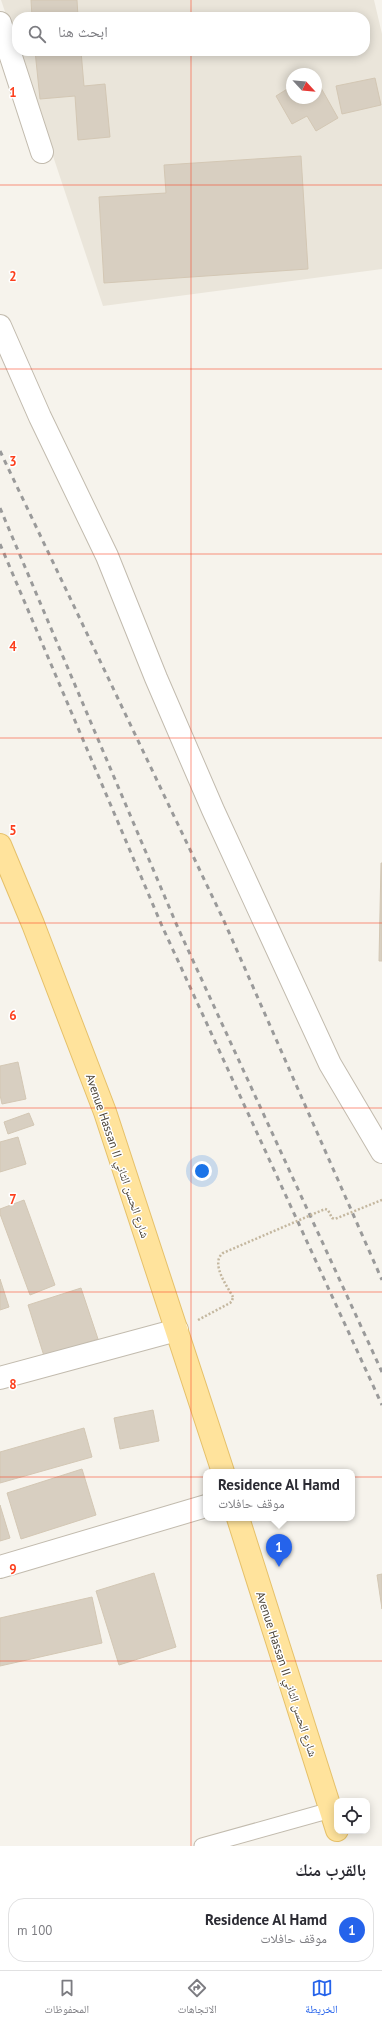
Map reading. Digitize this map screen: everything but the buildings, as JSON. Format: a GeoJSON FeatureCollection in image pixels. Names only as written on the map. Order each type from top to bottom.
{"type":"FeatureCollection","features":[{"type":"Feature","properties":{"kind":"main road","name":"Avenue Hassan II شارع الحسن الثاني"},"geometry":{"type":"LineString","coordinates":[[0,845],[33,924],[105,1112],[222,1469]]}},
{"type":"Feature","properties":{"kind":"main road","name":"Avenue Hassan II شارع الحسن الثاني"},"geometry":{"type":"LineString","coordinates":[[239,1521],[334,1820]]}},
{"type":"Feature","properties":{"kind":"main road","name":"Avenue Hassan II شارع الحسن الثاني"},"geometry":{"type":"LineString","coordinates":[[338,1834],[342,1846]]}},
{"type":"Feature","properties":{"kind":"street"},"geometry":{"type":"LineString","coordinates":[[0,23],[42,152]]}},
{"type":"Feature","properties":{"kind":"street"},"geometry":{"type":"LineString","coordinates":[[0,326],[40,418],[107,556],[156,678],[207,795],[330,1064],[382,1152]]}},
{"type":"Feature","properties":{"kind":"street"},"geometry":{"type":"LineString","coordinates":[[0,1378],[177,1330]]}},
{"type":"Feature","properties":{"kind":"street"},"geometry":{"type":"LineString","coordinates":[[0,1567],[203,1507]]}},
{"type":"Feature","properties":{"kind":"lane"},"geometry":{"type":"LineString","coordinates":[[202,1846],[331,1810]]}},
{"type":"Feature","properties":{"kind":"path"},"geometry":{"type":"LineString","coordinates":[[177,1330],[232,1301],[233,1297],[222,1277],[218,1263],[220,1255],[223,1252],[325,1210],[328,1210],[332,1218],[336,1219],[382,1200]]}},
{"type":"Feature","properties":{"kind":"shaded area"},"geometry":{"type":"Polygon","coordinates":[[[1,0],[374,0],[382,34],[382,269],[103,306],[20,56],[370,56],[370,12],[12,12],[12,32],[1,0]]]}},
{"type":"Feature","properties":{"kind":"railway"},"geometry":{"type":"LineString","coordinates":[[0,451],[224,921],[382,1280]]}},
{"type":"Feature","properties":{"kind":"railway"},"geometry":{"type":"LineString","coordinates":[[0,508],[178,928],[382,1372]]}},
{"type":"Feature","properties":{"kind":"railway"},"geometry":{"type":"LineString","coordinates":[[0,544],[162,926],[382,1405]]}},
{"type":"Feature","properties":{"kind":"place","name":"Residence Al Hamd"},"geometry":{"type":"Point","coordinates":[279,1567]}}]}
